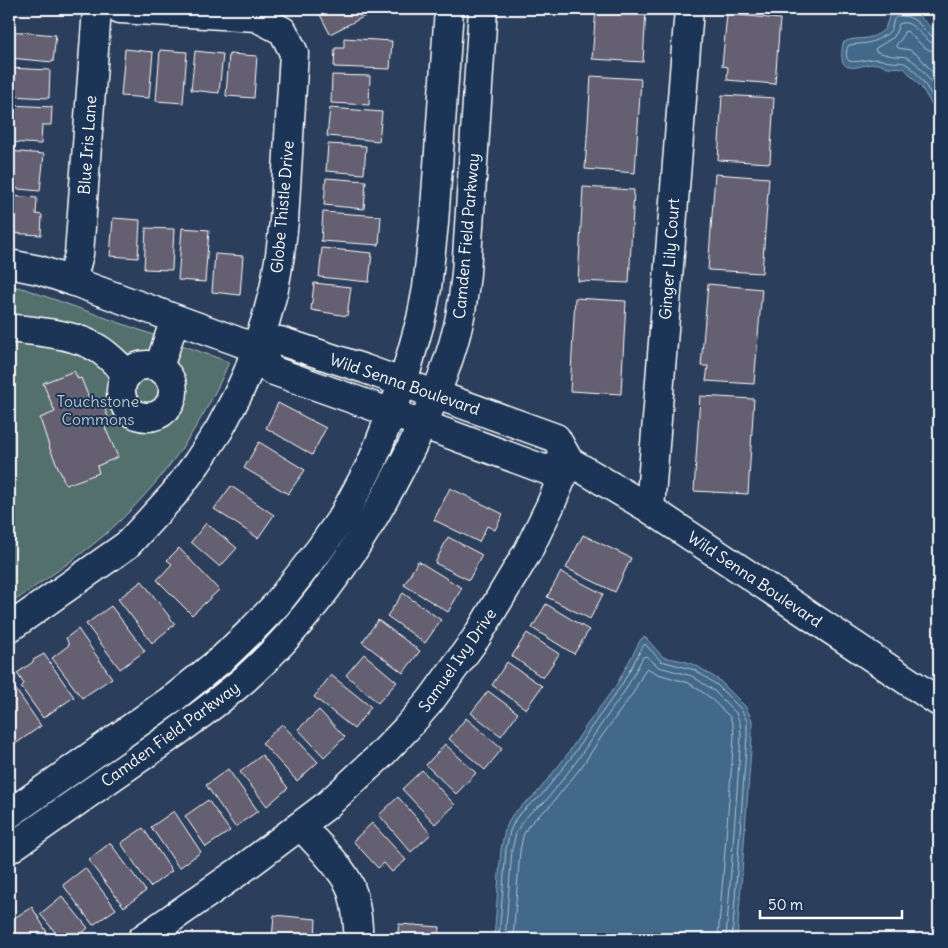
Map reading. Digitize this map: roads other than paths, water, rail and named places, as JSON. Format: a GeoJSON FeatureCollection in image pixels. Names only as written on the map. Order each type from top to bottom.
{"type":"FeatureCollection","features":[{"type":"Feature","properties":{"kind":"street","name":"Blue Iris Lane"},"geometry":{"type":"LineString","coordinates":[[72,281],[79,254],[97,9]]}},
{"type":"Feature","properties":{"kind":"street","name":"Globe Thistle Drive"},"geometry":{"type":"LineString","coordinates":[[9,628],[127,545],[174,494],[197,463],[238,394],[256,348],[274,288],[280,255],[284,221],[294,53],[283,31],[256,17],[120,9]]}},
{"type":"Feature","properties":{"kind":"street","name":"Camden Field Parkway"},"geometry":{"type":"LineString","coordinates":[[9,814],[175,697],[224,658],[263,620],[301,575],[342,516],[372,462],[403,383],[421,319],[427,288],[434,223],[449,9]]}},
{"type":"Feature","properties":{"kind":"street","name":"Camden Field Parkway"},"geometry":{"type":"LineString","coordinates":[[9,849],[206,711],[245,678],[281,643],[320,598],[347,561],[377,514],[423,424],[436,394],[457,330],[464,296],[467,264],[484,9]]}},
{"type":"Feature","properties":{"kind":"street","name":"Ginger Lily Court"},"geometry":{"type":"LineString","coordinates":[[650,509],[689,9]]}},
{"type":"Feature","properties":{"kind":"street"},"geometry":{"type":"LineString","coordinates":[[9,264],[39,270],[72,281],[256,348]]}},
{"type":"Feature","properties":{"kind":"street"},"geometry":{"type":"LineString","coordinates":[[159,367],[175,319]]}},
{"type":"Feature","properties":{"kind":"street"},"geometry":{"type":"LineString","coordinates":[[9,328],[60,335],[81,341],[98,348],[128,374]]}},
{"type":"Feature","properties":{"kind":"street","name":"Wild Senna Boulevard"},"geometry":{"type":"LineString","coordinates":[[569,460],[546,470],[392,412],[271,370],[256,348],[280,341],[436,394],[556,438],[569,460],[650,509],[939,702]]}},
{"type":"Feature","properties":{"kind":"street"},"geometry":{"type":"LineString","coordinates":[[142,365],[159,367],[171,379],[173,396],[170,404],[157,416],[148,418],[139,416],[126,406],[122,398],[121,389],[123,381],[134,368],[142,365]]}},
{"type":"Feature","properties":{"kind":"street","name":"Samuel Ivy Drive"},"geometry":{"type":"LineString","coordinates":[[142,939],[241,870],[326,806],[380,756],[431,700],[476,638],[528,551],[550,506],[569,460]]}},
{"type":"Feature","properties":{"kind":"street"},"geometry":{"type":"LineString","coordinates":[[301,826],[331,859],[349,884],[355,908],[358,939]]}},
{"type":"Feature","properties":{"kind":"water"},"geometry":{"type":"Polygon","coordinates":[[[905,11],[917,14],[939,35],[939,116],[921,87],[904,68],[879,64],[851,67],[842,61],[843,43],[849,40],[877,35],[885,29],[890,14],[905,11]]]}},
{"type":"Feature","properties":{"kind":"water"},"geometry":{"type":"Polygon","coordinates":[[[645,637],[663,657],[684,661],[697,666],[720,681],[745,706],[752,720],[737,939],[494,939],[501,849],[505,830],[512,815],[536,794],[567,755],[617,684],[641,639],[645,637]]]}},
{"type":"Feature","properties":{"kind":"park label","name":"Touchstone Commons"},"geometry":{"type":"Point","coordinates":[98,410]}}]}
